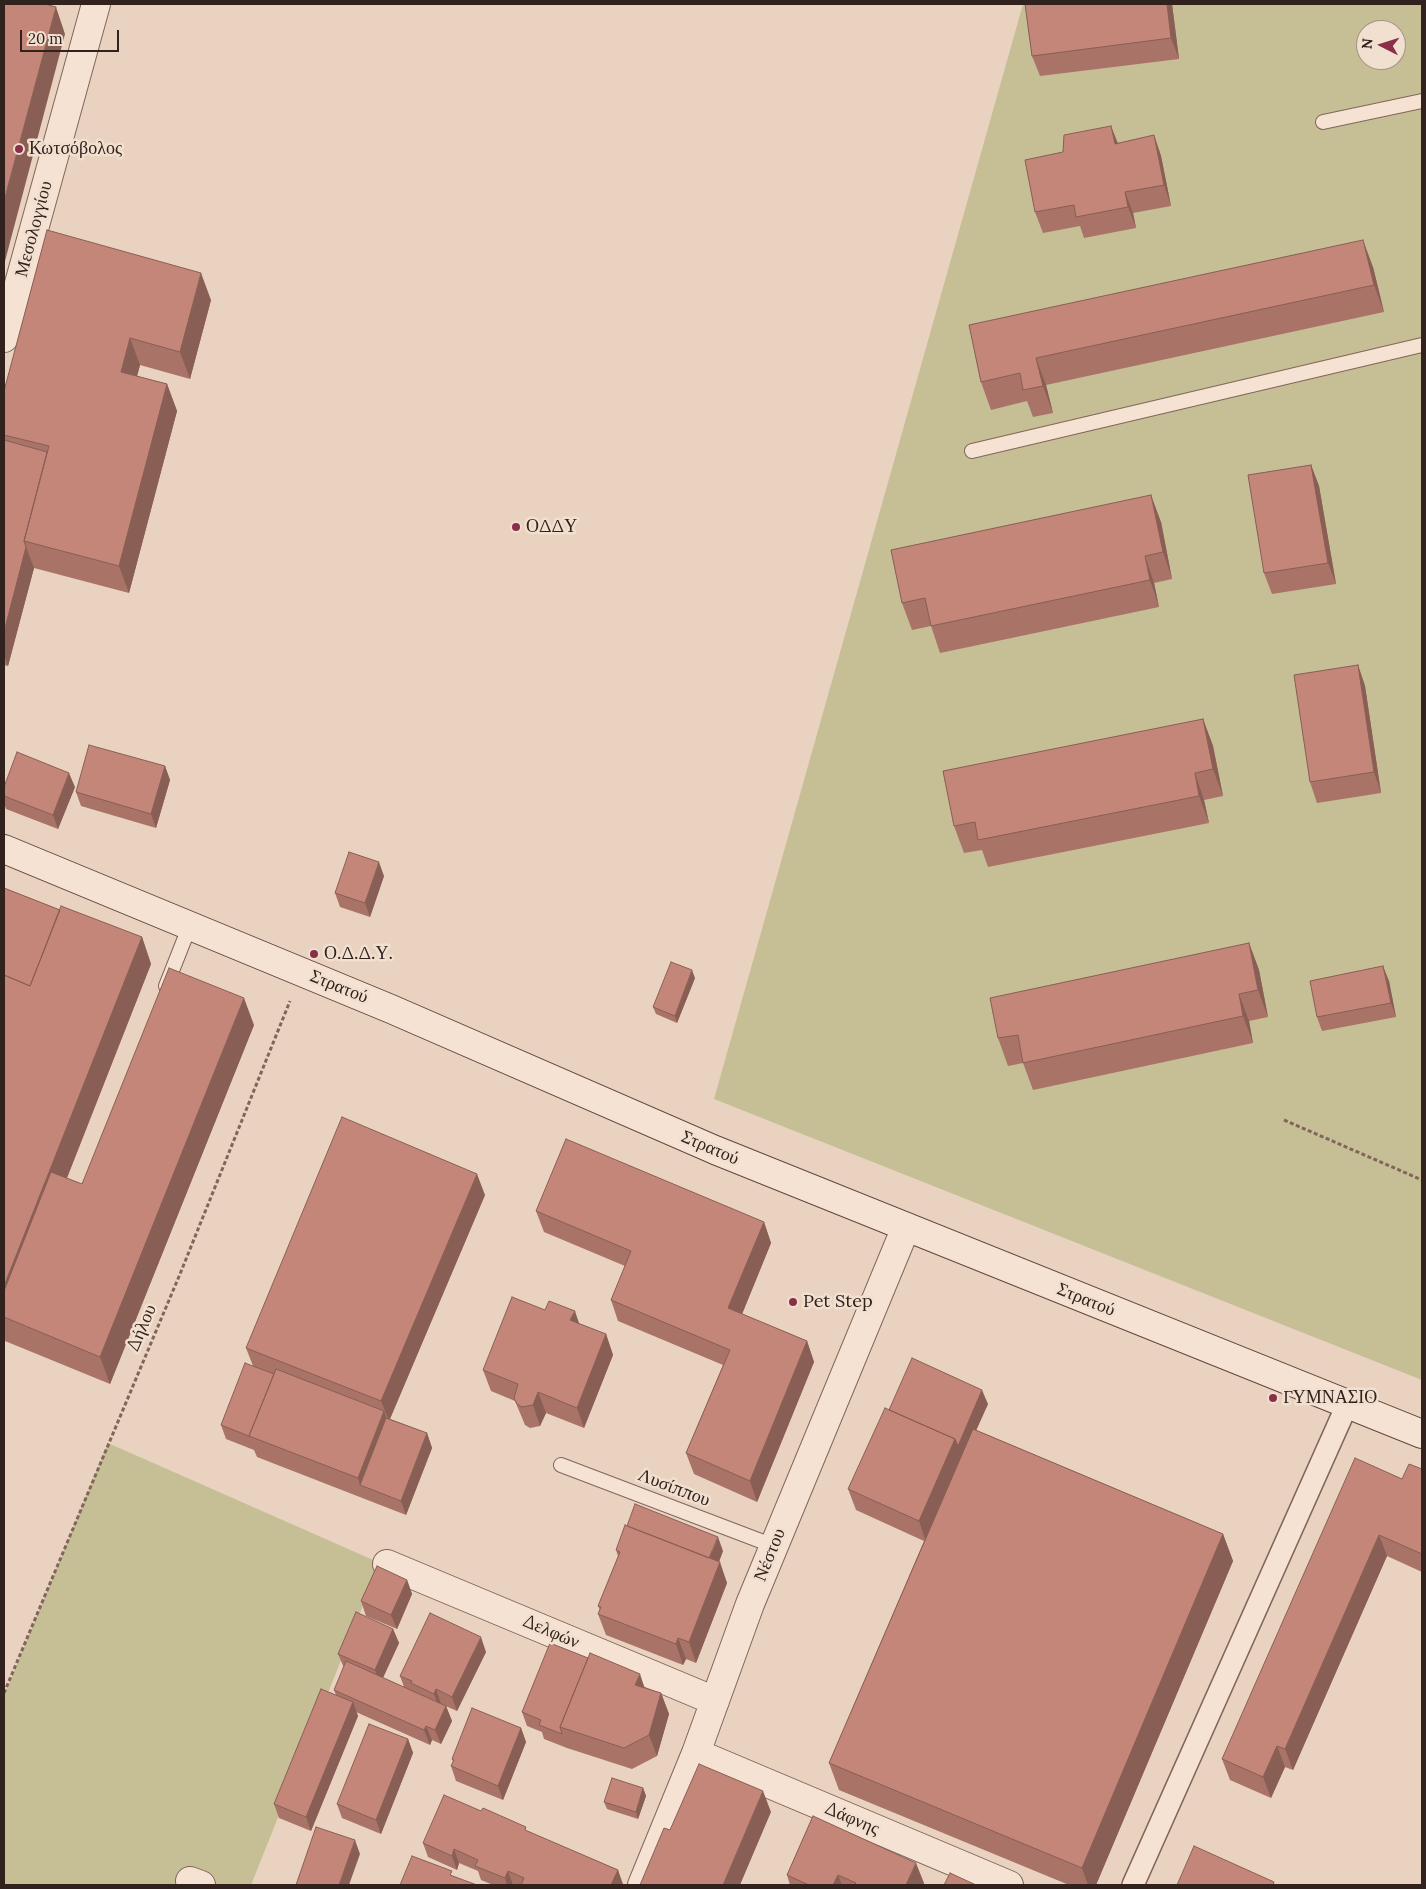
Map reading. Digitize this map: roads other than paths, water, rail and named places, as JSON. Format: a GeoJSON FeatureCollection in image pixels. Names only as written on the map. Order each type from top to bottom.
{"type":"FeatureCollection","features":[{"type":"Feature","properties":{"kind":"street","name":"Μεσολογγίου"},"geometry":{"type":"LineString","coordinates":[[4,338],[96,4]]}},
{"type":"Feature","properties":{"kind":"street","name":"Στρατού"},"geometry":{"type":"LineString","coordinates":[[4,849],[391,1009],[715,1150],[1422,1434]]}},
{"type":"Feature","properties":{"kind":"street","name":"Νέστου"},"geometry":{"type":"LineString","coordinates":[[642,1885],[696,1753],[750,1604],[906,1227]]}},
{"type":"Feature","properties":{"kind":"street"},"geometry":{"type":"LineString","coordinates":[[1133,1885],[1347,1405]]}},
{"type":"Feature","properties":{"kind":"street","name":"Δελφών"},"geometry":{"type":"LineString","coordinates":[[387,1564],[715,1701]]}},
{"type":"Feature","properties":{"kind":"street","name":"Δάφνης"},"geometry":{"type":"LineString","coordinates":[[696,1753],[1009,1885]]}},
{"type":"Feature","properties":{"kind":"lane"},"geometry":{"type":"LineString","coordinates":[[1323,122],[1422,100]]}},
{"type":"Feature","properties":{"kind":"lane"},"geometry":{"type":"LineString","coordinates":[[972,451],[1422,345]]}},
{"type":"Feature","properties":{"kind":"lane"},"geometry":{"type":"LineString","coordinates":[[161,998],[190,925]]}},
{"type":"Feature","properties":{"kind":"lane","name":"Λυσίππου"},"geometry":{"type":"LineString","coordinates":[[561,1465],[774,1546]]}},
{"type":"Feature","properties":{"kind":"place","name":"Κωτσόβολος"},"geometry":{"type":"Point","coordinates":[19,149]}},
{"type":"Feature","properties":{"kind":"place","name":"ΟΔΔΥ"},"geometry":{"type":"Point","coordinates":[516,527]}},
{"type":"Feature","properties":{"kind":"place","name":"Ο.Δ.Δ.Υ."},"geometry":{"type":"Point","coordinates":[314,954]}},
{"type":"Feature","properties":{"kind":"place","name":"Pet Step"},"geometry":{"type":"Point","coordinates":[793,1302]}},
{"type":"Feature","properties":{"kind":"place","name":"ΓΥΜΝΑΣΙΟ"},"geometry":{"type":"Point","coordinates":[1273,1398]}}]}
